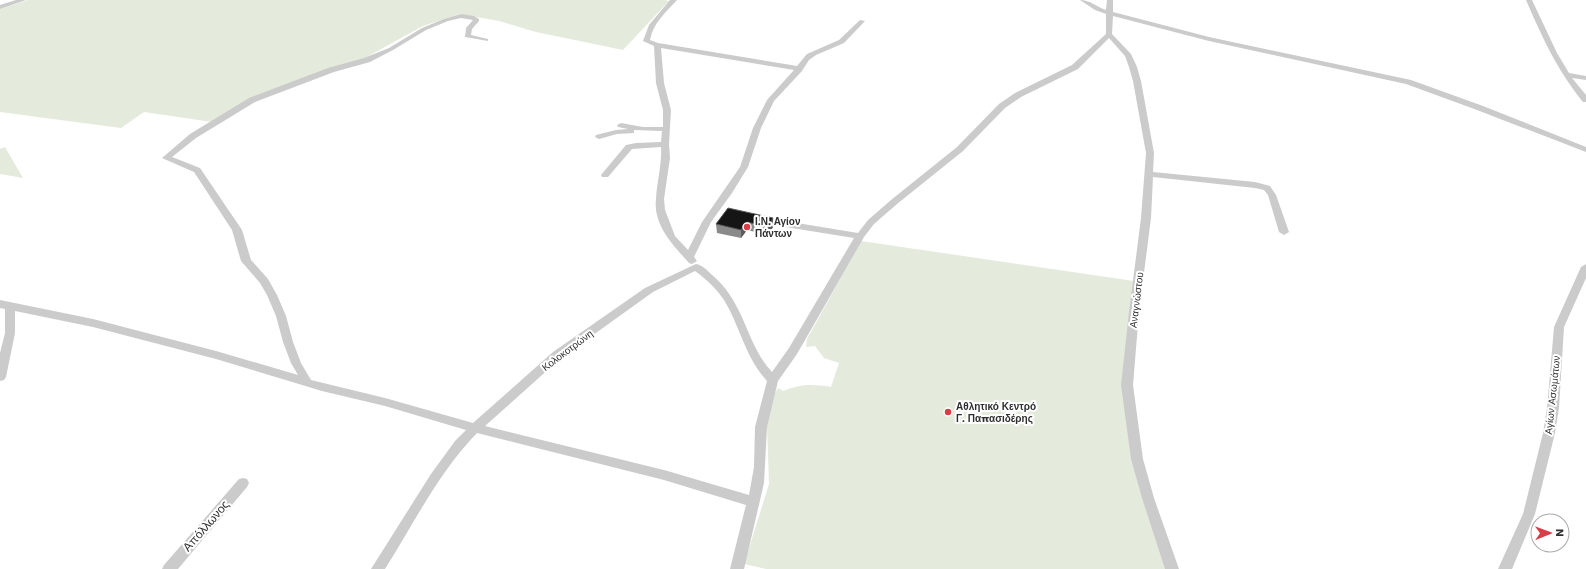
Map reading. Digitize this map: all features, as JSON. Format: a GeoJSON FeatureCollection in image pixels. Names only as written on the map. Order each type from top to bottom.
{"type":"FeatureCollection","features":[{"type":"Feature","properties":{"kind":"street"},"geometry":{"type":"LineString","coordinates":[[0,7],[23,0]]}},
{"type":"Feature","properties":{"kind":"street"},"geometry":{"type":"LineString","coordinates":[[674,0],[659,16],[646,36],[646,41],[657,45],[799,69]]}},
{"type":"Feature","properties":{"kind":"street"},"geometry":{"type":"LineString","coordinates":[[1083,0],[1097,9],[1109,13],[1209,39],[1408,82],[1480,108],[1586,150]]}},
{"type":"Feature","properties":{"kind":"street"},"geometry":{"type":"LineString","coordinates":[[737,569],[758,483],[761,428],[773,380],[793,351],[860,236],[872,222],[894,202],[960,149],[1002,106],[1018,95],[1075,67],[1109,35],[1110,0]]}},
{"type":"Feature","properties":{"kind":"street"},"geometry":{"type":"LineString","coordinates":[[1529,0],[1553,53],[1586,100]]}},
{"type":"Feature","properties":{"kind":"street"},"geometry":{"type":"LineString","coordinates":[[307,382],[296,363],[288,342],[281,316],[272,295],[264,281],[246,261],[237,230],[197,170],[166,158],[194,136],[252,100],[331,70],[367,60],[424,29],[446,20],[461,16],[472,17],[477,20],[469,28],[467,36],[486,40]]}},
{"type":"Feature","properties":{"kind":"street"},"geometry":{"type":"LineString","coordinates":[[690,256],[707,222],[720,211],[744,167],[757,128],[771,100],[799,69],[808,56],[837,44],[852,32],[862,21]]}},
{"type":"Feature","properties":{"kind":"street","name":"Αναγνώστου"},"geometry":{"type":"LineString","coordinates":[[1109,35],[1128,56],[1137,81],[1150,154],[1146,218],[1134,312],[1127,385],[1137,459],[1148,498],[1172,569]]}},
{"type":"Feature","properties":{"kind":"street"},"geometry":{"type":"LineString","coordinates":[[657,45],[660,83],[667,110],[665,144],[666,158],[660,199],[660,210],[671,237],[679,247],[690,256],[696,267],[709,277],[728,299],[764,372],[773,380]]}},
{"type":"Feature","properties":{"kind":"street"},"geometry":{"type":"LineString","coordinates":[[1567,75],[1586,78]]}},
{"type":"Feature","properties":{"kind":"street"},"geometry":{"type":"LineString","coordinates":[[621,125],[667,129]]}},
{"type":"Feature","properties":{"kind":"street"},"geometry":{"type":"LineString","coordinates":[[598,137],[616,132],[643,128]]}},
{"type":"Feature","properties":{"kind":"street"},"geometry":{"type":"LineString","coordinates":[[605,175],[629,148],[636,145],[665,144]]}},
{"type":"Feature","properties":{"kind":"street"},"geometry":{"type":"LineString","coordinates":[[1148,174],[1255,185],[1267,188],[1272,195],[1284,232]]}},
{"type":"Feature","properties":{"kind":"street"},"geometry":{"type":"LineString","coordinates":[[752,218],[860,236]]}},
{"type":"Feature","properties":{"kind":"street","name":"Κολοκοτρώνη"},"geometry":{"type":"LineString","coordinates":[[378,569],[435,478],[460,444],[475,428],[557,355],[649,290],[696,267]]}},
{"type":"Feature","properties":{"kind":"street","name":"Αγίων Ασωμάτων"},"geometry":{"type":"LineString","coordinates":[[1505,569],[1529,514],[1549,432],[1553,408],[1559,326],[1586,267]]}},
{"type":"Feature","properties":{"kind":"street"},"geometry":{"type":"LineString","coordinates":[[0,377],[10,333],[5,306],[93,322],[475,428],[664,475],[753,502]]}},
{"type":"Feature","properties":{"kind":"street","name":"Απόλλωνος"},"geometry":{"type":"LineString","coordinates":[[169,569],[243,483]]}},
{"type":"Feature","properties":{"kind":"shaded area"},"geometry":{"type":"Polygon","coordinates":[[[28,0],[669,1],[623,50],[536,32],[499,21],[460,14],[423,26],[363,59],[239,105],[212,122],[144,112],[121,128],[0,112],[0,9],[28,0]]]}},
{"type":"Feature","properties":{"kind":"shaded area"},"geometry":{"type":"Polygon","coordinates":[[[5,147],[23,178],[0,174],[0,149],[5,147]]]}},
{"type":"Feature","properties":{"kind":"shaded area","name":"Αθλητικό Κεντρό Γ. Παπασιδέρης"},"geometry":{"type":"Polygon","coordinates":[[[861,241],[1134,281],[1128,426],[1169,569],[766,569],[744,564],[769,484],[767,426],[771,399],[778,388],[783,391],[807,385],[831,387],[839,363],[824,358],[815,346],[806,347],[807,339],[861,241]]]}},
{"type":"Feature","properties":{"kind":"building"},"geometry":{"type":"Polygon","coordinates":[[[728,208],[773,218],[768,227],[747,222],[741,230],[716,224],[728,208]]]}},
{"type":"Feature","properties":{"kind":"place","name":"Ι.Ν. Αγίον Πάντων"},"geometry":{"type":"Point","coordinates":[747,227]}},
{"type":"Feature","properties":{"kind":"place","name":"Αθλητικό Κεντρό Γ. Παπασιδέρης"},"geometry":{"type":"Point","coordinates":[948,412]}}]}
